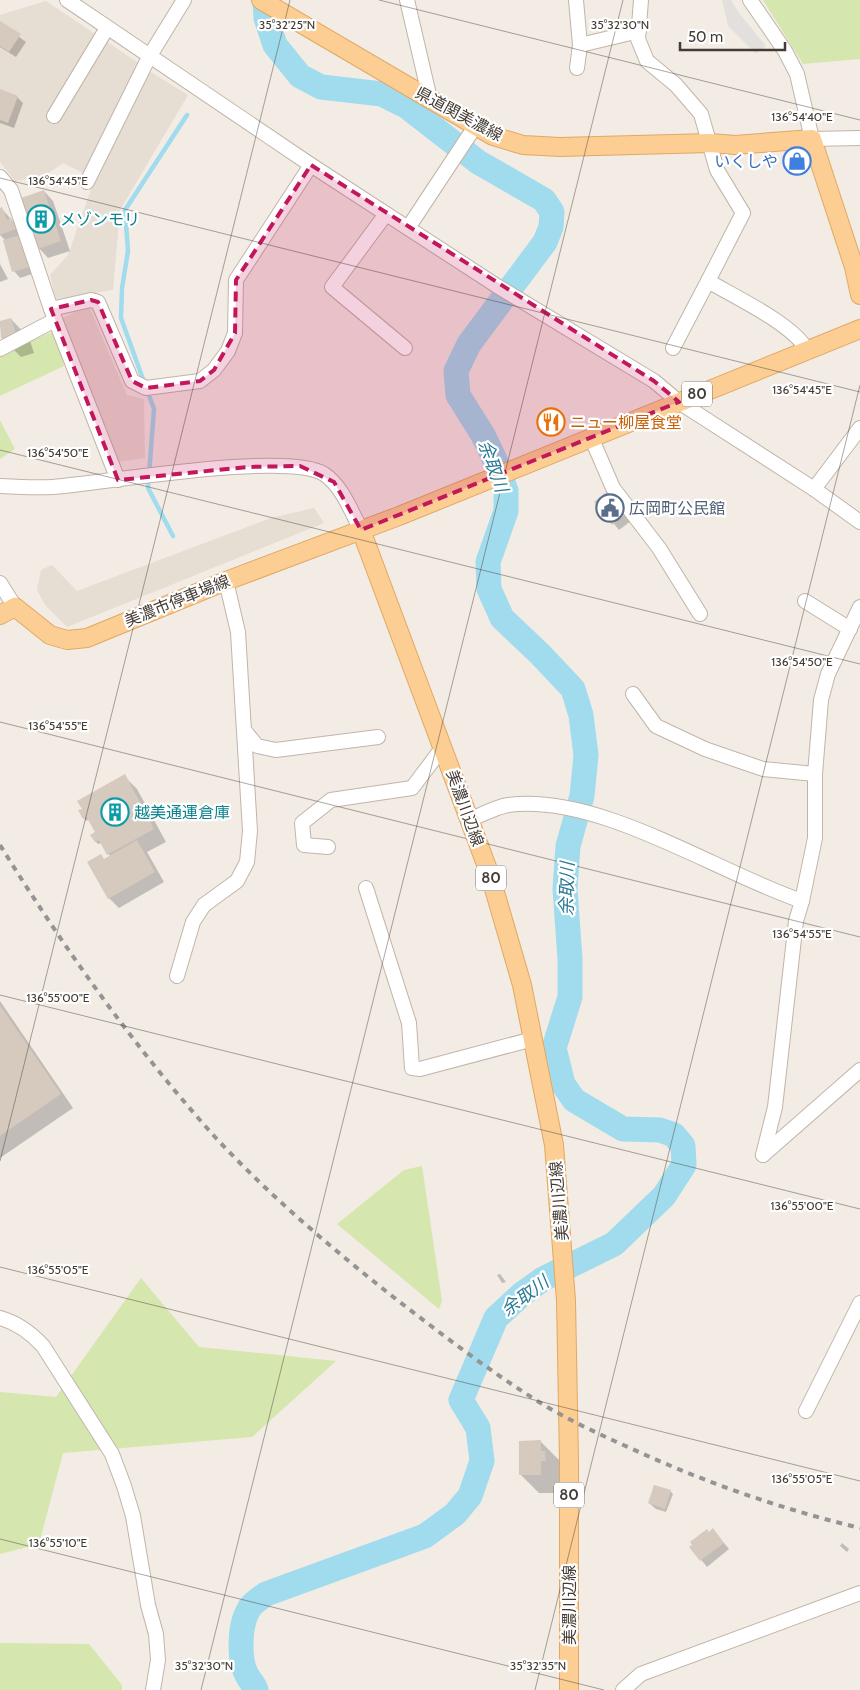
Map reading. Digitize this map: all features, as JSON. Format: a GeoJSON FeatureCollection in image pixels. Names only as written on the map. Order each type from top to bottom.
{"type":"FeatureCollection","features":[{"type":"Feature","properties":{"kind":"main road","name":"県道関美濃線"},"geometry":{"type":"LineString","coordinates":[[261,0],[493,136],[523,145],[560,147],[710,143],[735,145],[812,140]]}},
{"type":"Feature","properties":{"kind":"main road"},"geometry":{"type":"LineString","coordinates":[[812,140],[854,267],[860,295]]}},
{"type":"Feature","properties":{"kind":"main road","name":"80"},"geometry":{"type":"LineString","coordinates":[[361,530],[860,329]]}},
{"type":"Feature","properties":{"kind":"main road","name":"美濃市停車場線"},"geometry":{"type":"LineString","coordinates":[[7,611],[50,635],[67,640],[87,638],[226,581],[361,530]]}},
{"type":"Feature","properties":{"kind":"main road","name":"美濃川辺線"},"geometry":{"type":"LineString","coordinates":[[361,530],[490,875],[522,985],[554,1145],[566,1300],[569,1461],[569,1690]]}},
{"type":"Feature","properties":{"kind":"street"},"geometry":{"type":"LineString","coordinates":[[67,0],[149,57],[386,214],[497,286],[654,382],[679,402],[814,489],[860,522]]}},
{"type":"Feature","properties":{"kind":"street"},"geometry":{"type":"LineString","coordinates":[[87,182],[149,57],[184,0]]}},
{"type":"Feature","properties":{"kind":"street"},"geometry":{"type":"LineString","coordinates":[[407,0],[430,99]]}},
{"type":"Feature","properties":{"kind":"street"},"geometry":{"type":"LineString","coordinates":[[576,0],[580,44],[577,68]]}},
{"type":"Feature","properties":{"kind":"street"},"geometry":{"type":"LineString","coordinates":[[641,0],[638,39],[647,61],[676,85],[701,114],[717,170],[743,213],[673,348]]}},
{"type":"Feature","properties":{"kind":"street"},"geometry":{"type":"LineString","coordinates":[[750,0],[785,51],[797,74],[812,140],[860,138]]}},
{"type":"Feature","properties":{"kind":"street"},"geometry":{"type":"LineString","coordinates":[[54,116],[107,28]]}},
{"type":"Feature","properties":{"kind":"street"},"geometry":{"type":"LineString","coordinates":[[580,44],[639,31]]}},
{"type":"Feature","properties":{"kind":"street"},"geometry":{"type":"LineString","coordinates":[[408,228],[476,126]]}},
{"type":"Feature","properties":{"kind":"street"},"geometry":{"type":"LineString","coordinates":[[0,349],[53,314],[91,300],[98,302],[132,381],[151,387],[200,381],[214,370],[228,351],[235,333],[236,280],[311,165]]}},
{"type":"Feature","properties":{"kind":"street"},"geometry":{"type":"LineString","coordinates":[[2,182],[11,190],[53,314],[118,480]]}},
{"type":"Feature","properties":{"kind":"street"},"geometry":{"type":"LineString","coordinates":[[386,214],[332,288],[405,348]]}},
{"type":"Feature","properties":{"kind":"street"},"geometry":{"type":"LineString","coordinates":[[708,281],[785,327],[802,340],[807,350]]}},
{"type":"Feature","properties":{"kind":"street"},"geometry":{"type":"LineString","coordinates":[[814,489],[860,428]]}},
{"type":"Feature","properties":{"kind":"street"},"geometry":{"type":"LineString","coordinates":[[592,437],[613,488],[659,548],[700,614]]}},
{"type":"Feature","properties":{"kind":"street"},"geometry":{"type":"LineString","coordinates":[[0,486],[53,487],[247,467],[292,466],[312,469],[334,482],[361,530]]}},
{"type":"Feature","properties":{"kind":"street"},"geometry":{"type":"LineString","coordinates":[[178,976],[193,922],[204,905],[237,881],[246,862],[250,831],[238,632],[226,581]]}},
{"type":"Feature","properties":{"kind":"street"},"geometry":{"type":"LineString","coordinates":[[0,583],[7,611]]}},
{"type":"Feature","properties":{"kind":"street"},"geometry":{"type":"LineString","coordinates":[[805,601],[850,630]]}},
{"type":"Feature","properties":{"kind":"street"},"geometry":{"type":"LineString","coordinates":[[860,607],[828,674],[821,700],[815,774],[814,838],[802,901],[796,920],[776,1107],[763,1155],[860,1070]]}},
{"type":"Feature","properties":{"kind":"street"},"geometry":{"type":"LineString","coordinates":[[633,694],[656,726],[705,750],[764,769],[815,774]]}},
{"type":"Feature","properties":{"kind":"street"},"geometry":{"type":"LineString","coordinates":[[244,730],[257,746],[276,750],[378,737]]}},
{"type":"Feature","properties":{"kind":"street"},"geometry":{"type":"LineString","coordinates":[[328,847],[304,845],[302,824],[331,800],[412,788],[443,747]]}},
{"type":"Feature","properties":{"kind":"street"},"geometry":{"type":"LineString","coordinates":[[469,820],[506,805],[533,804],[589,813],[648,835],[802,901]]}},
{"type":"Feature","properties":{"kind":"street"},"geometry":{"type":"LineString","coordinates":[[366,888],[409,1023],[412,1068],[420,1068],[533,1039]]}},
{"type":"Feature","properties":{"kind":"street"},"geometry":{"type":"LineString","coordinates":[[806,1411],[860,1303]]}},
{"type":"Feature","properties":{"kind":"street"},"geometry":{"type":"LineString","coordinates":[[0,1318],[11,1321],[31,1333],[43,1346],[112,1454],[132,1516],[148,1605],[156,1634],[158,1660],[153,1690]]}},
{"type":"Feature","properties":{"kind":"street"},"geometry":{"type":"LineString","coordinates":[[623,1690],[641,1674],[860,1592]]}},
{"type":"Feature","properties":{"kind":"highlighted area"},"geometry":{"type":"Polygon","coordinates":[[[311,165],[654,381],[679,402],[361,530],[334,482],[300,466],[247,467],[118,480],[51,309],[91,300],[98,302],[132,381],[146,388],[200,381],[214,370],[235,333],[236,280],[311,165]]]}},
{"type":"Feature","properties":{"kind":"shaded area"},"geometry":{"type":"Polygon","coordinates":[[[722,0],[731,0],[739,13],[766,46],[756,54],[728,26],[722,0]]]}},
{"type":"Feature","properties":{"kind":"shaded area"},"geometry":{"type":"Polygon","coordinates":[[[46,1],[140,64],[85,174],[63,163],[43,177],[15,181],[0,162],[0,15],[46,1]]]}},
{"type":"Feature","properties":{"kind":"shaded area"},"geometry":{"type":"Polygon","coordinates":[[[149,71],[188,95],[120,210],[113,290],[56,299],[50,275],[68,255],[94,181],[149,71]]]}},
{"type":"Feature","properties":{"kind":"shaded area"},"geometry":{"type":"Polygon","coordinates":[[[89,306],[127,395],[144,399],[145,458],[116,462],[62,318],[89,306]]]}},
{"type":"Feature","properties":{"kind":"shaded area"},"geometry":{"type":"Polygon","coordinates":[[[314,508],[324,523],[67,627],[45,605],[37,590],[41,570],[52,565],[77,591],[271,518],[314,508]]]}},
{"type":"Feature","properties":{"kind":"green space"},"geometry":{"type":"Polygon","coordinates":[[[763,0],[860,0],[860,59],[803,64],[763,0]]]}},
{"type":"Feature","properties":{"kind":"green space"},"geometry":{"type":"Polygon","coordinates":[[[55,331],[64,366],[0,396],[0,353],[55,331]]]}},
{"type":"Feature","properties":{"kind":"green space"},"geometry":{"type":"Polygon","coordinates":[[[0,420],[15,449],[0,459],[0,420]]]}},
{"type":"Feature","properties":{"kind":"green space"},"geometry":{"type":"Polygon","coordinates":[[[422,1166],[442,1301],[439,1309],[337,1224],[404,1170],[422,1166]]]}},
{"type":"Feature","properties":{"kind":"green space"},"geometry":{"type":"Polygon","coordinates":[[[141,1278],[199,1347],[336,1361],[252,1437],[63,1453],[39,1544],[0,1554],[0,1392],[56,1397],[141,1278]]]}},
{"type":"Feature","properties":{"kind":"green space"},"geometry":{"type":"Polygon","coordinates":[[[0,1643],[89,1644],[122,1685],[122,1690],[0,1690],[0,1643]]]}},
{"type":"Feature","properties":{"kind":"building"},"geometry":{"type":"Polygon","coordinates":[[[0,21],[21,34],[9,52],[0,46],[0,21]]]}},
{"type":"Feature","properties":{"kind":"building"},"geometry":{"type":"Polygon","coordinates":[[[0,89],[18,96],[8,123],[0,120],[0,89]]]}},
{"type":"Feature","properties":{"kind":"building","name":"メゾンモリ"},"geometry":{"type":"Polygon","coordinates":[[[44,190],[61,241],[38,249],[21,198],[44,190]]]}},
{"type":"Feature","properties":{"kind":"building"},"geometry":{"type":"Polygon","coordinates":[[[2,207],[7,220],[11,218],[16,229],[0,235],[0,208],[2,207]]]}},
{"type":"Feature","properties":{"kind":"building"},"geometry":{"type":"Polygon","coordinates":[[[21,235],[30,267],[12,272],[3,240],[21,235]]]}},
{"type":"Feature","properties":{"kind":"building"},"geometry":{"type":"Polygon","coordinates":[[[11,318],[16,334],[1,338],[0,321],[11,318]]]}},
{"type":"Feature","properties":{"kind":"building","name":"広岡町公民館"},"geometry":{"type":"Polygon","coordinates":[[[608,491],[626,514],[612,525],[594,502],[608,491]]]}},
{"type":"Feature","properties":{"kind":"building","name":"越美通運倉庫"},"geometry":{"type":"Polygon","coordinates":[[[125,774],[154,829],[107,855],[99,840],[95,842],[90,835],[95,832],[86,816],[83,819],[78,810],[82,809],[77,801],[125,774]]]}},
{"type":"Feature","properties":{"kind":"building"},"geometry":{"type":"Polygon","coordinates":[[[137,840],[155,872],[108,899],[87,862],[101,854],[104,859],[137,840]]]}},
{"type":"Feature","properties":{"kind":"building"},"geometry":{"type":"Polygon","coordinates":[[[0,1005],[61,1094],[0,1136],[0,1005]]]}},
{"type":"Feature","properties":{"kind":"building"},"geometry":{"type":"Polygon","coordinates":[[[541,1440],[541,1451],[545,1451],[546,1461],[541,1461],[541,1475],[519,1475],[519,1441],[541,1440]]]}},
{"type":"Feature","properties":{"kind":"building"},"geometry":{"type":"Polygon","coordinates":[[[654,1485],[671,1490],[665,1509],[648,1503],[654,1485]]]}},
{"type":"Feature","properties":{"kind":"building"},"geometry":{"type":"Polygon","coordinates":[[[713,1528],[724,1543],[700,1561],[689,1547],[692,1545],[690,1542],[707,1529],[709,1532],[713,1528]]]}},
{"type":"Feature","properties":{"kind":"waterway","name":"余取川"},"geometry":{"type":"LineString","coordinates":[[256,1690],[245,1670],[241,1653],[243,1624],[250,1607],[266,1594],[425,1536],[455,1514],[470,1496],[482,1461],[478,1428],[461,1400],[496,1318],[522,1294],[543,1279],[614,1244],[664,1196],[684,1165],[683,1146],[674,1135],[660,1130],[623,1129],[574,1100],[563,1084],[554,1048],[570,997],[570,959],[565,889],[568,846],[582,796],[586,755],[581,715],[573,689],[502,618],[489,589],[488,562],[506,511],[506,491],[495,460],[483,435],[458,395],[456,371],[469,344],[545,242],[551,227],[552,212],[544,200],[478,162],[406,106],[382,94],[321,87],[300,76],[275,45],[266,18],[265,0]]}},
{"type":"Feature","properties":{"kind":"waterway"},"geometry":{"type":"LineString","coordinates":[[144,382],[121,318],[122,288],[128,251],[125,210],[187,115]]}},
{"type":"Feature","properties":{"kind":"waterway"},"geometry":{"type":"LineString","coordinates":[[147,390],[154,409],[148,488],[173,536]]}},
{"type":"Feature","properties":{"kind":"railway"},"geometry":{"type":"LineString","coordinates":[[0,845],[49,921],[101,996],[185,1103],[215,1137],[278,1200],[392,1296],[520,1390],[550,1409],[584,1426],[714,1483],[830,1521],[860,1528]]}},
{"type":"Feature","properties":{"kind":"place","name":"いくしや"},"geometry":{"type":"Point","coordinates":[797,161]}},
{"type":"Feature","properties":{"kind":"place","name":"メゾンモリ"},"geometry":{"type":"Point","coordinates":[41,219]}},
{"type":"Feature","properties":{"kind":"place","name":"ニュー柳屋食堂"},"geometry":{"type":"Point","coordinates":[551,422]}},
{"type":"Feature","properties":{"kind":"place","name":"広岡町公民館"},"geometry":{"type":"Point","coordinates":[610,508]}},
{"type":"Feature","properties":{"kind":"place","name":"越美通運倉庫"},"geometry":{"type":"Point","coordinates":[115,812]}}]}
